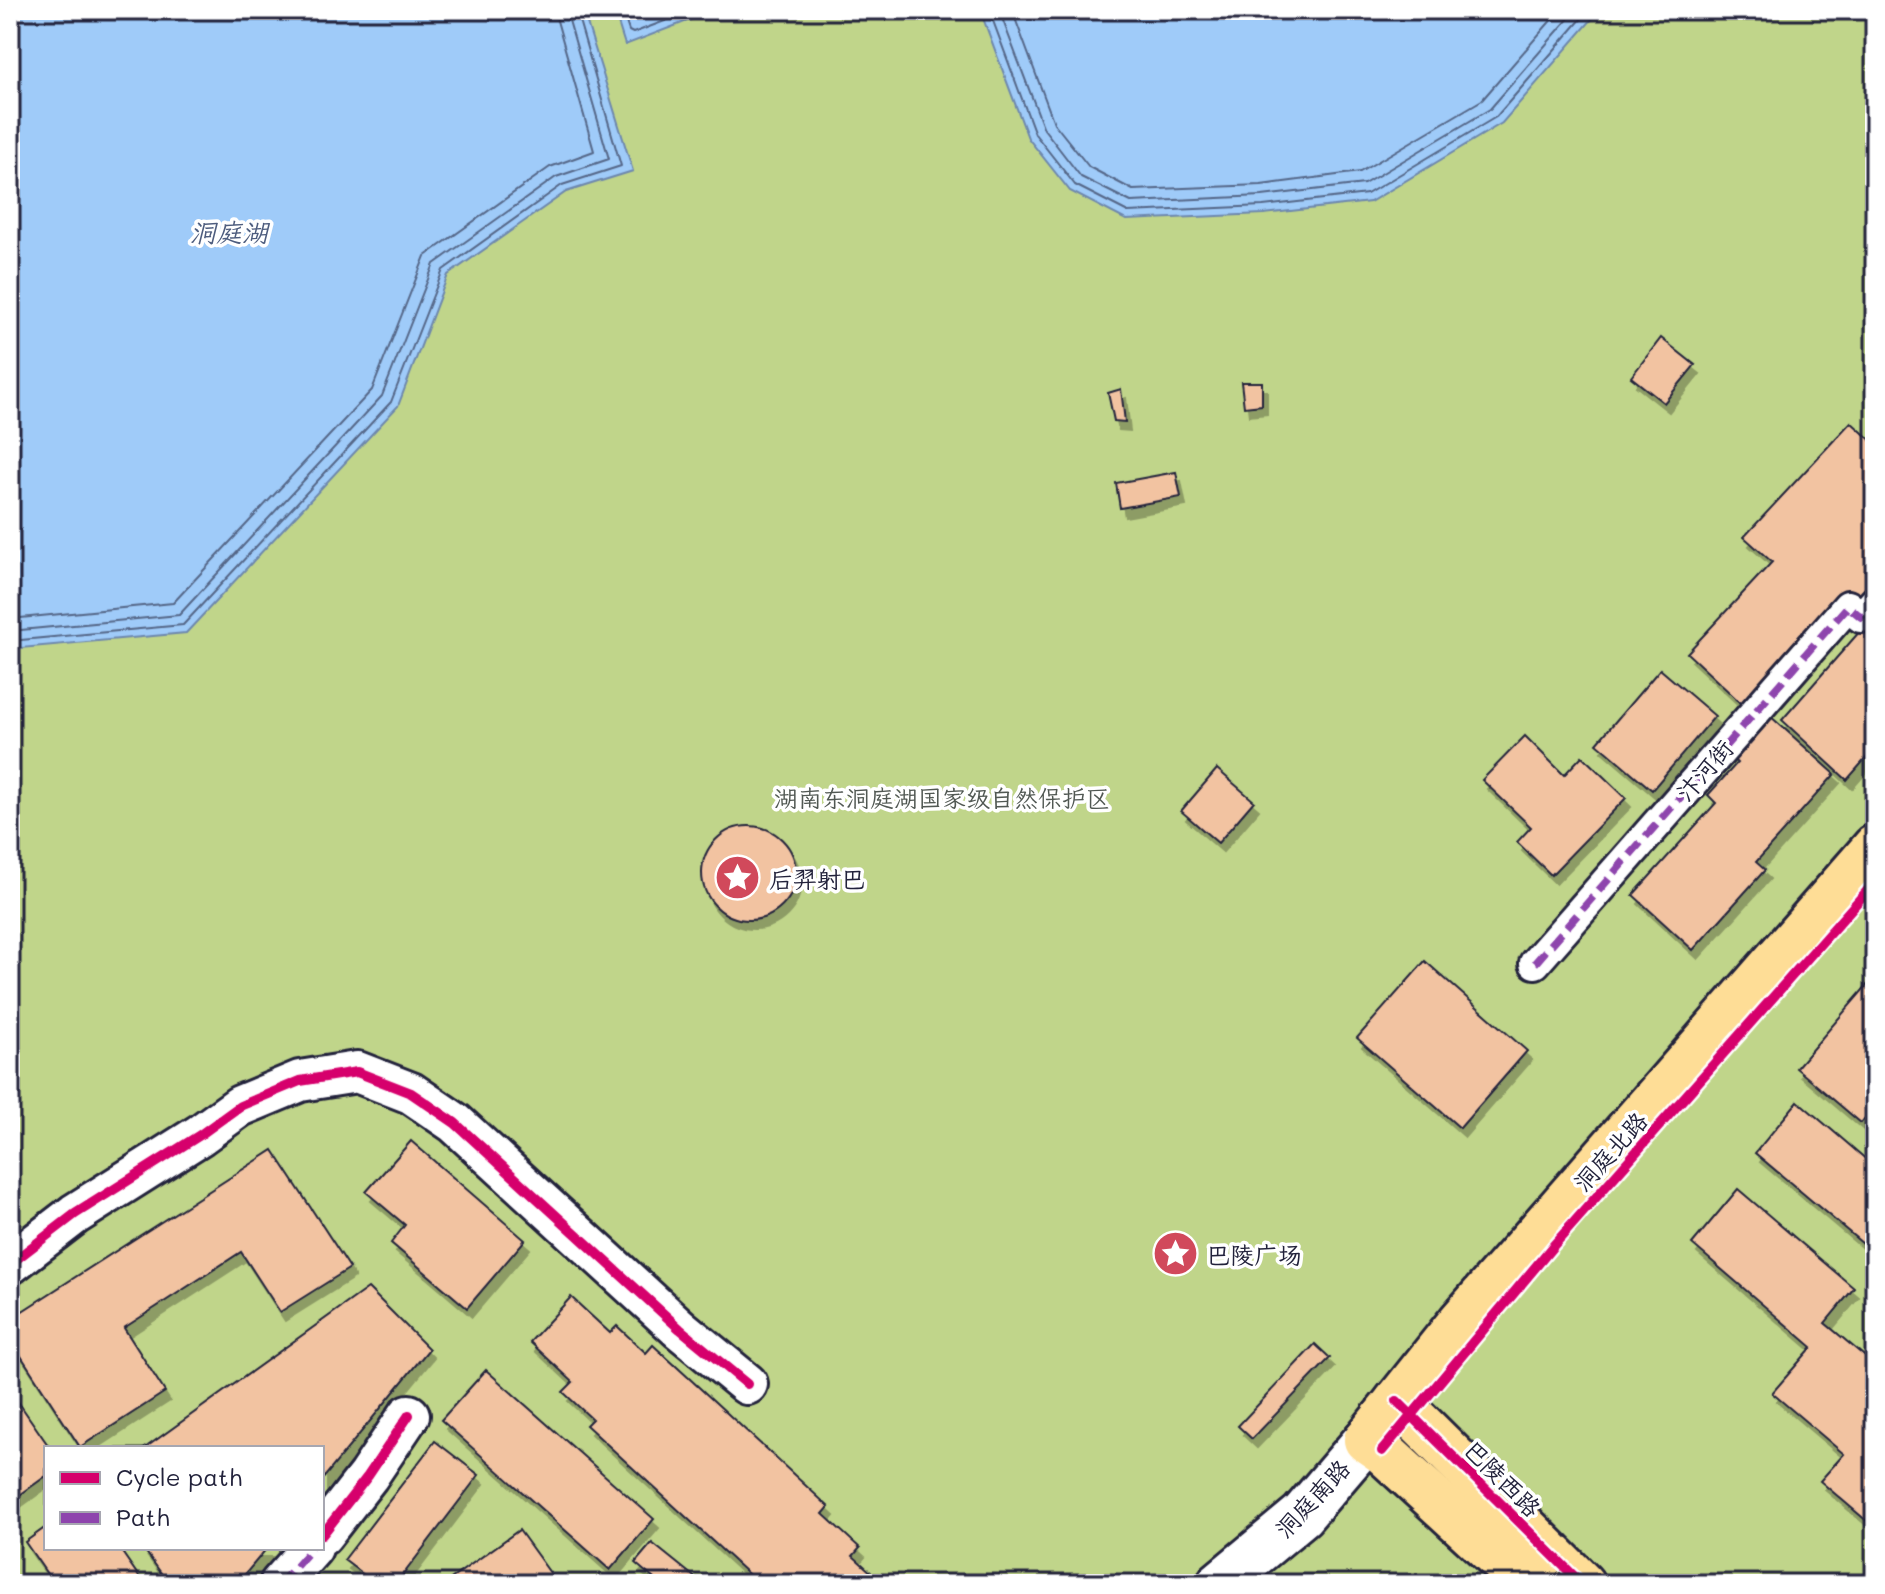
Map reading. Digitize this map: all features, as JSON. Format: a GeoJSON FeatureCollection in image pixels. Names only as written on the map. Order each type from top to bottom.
{"type":"FeatureCollection","features":[{"type":"Feature","properties":{"kind":"main road","name":"洞庭北路"},"geometry":{"type":"LineString","coordinates":[[1404,1408],[1460,1322],[1875,847]]}},
{"type":"Feature","properties":{"kind":"main road","name":"洞庭北路"},"geometry":{"type":"LineString","coordinates":[[1374,1445],[1875,882]]}},
{"type":"Feature","properties":{"kind":"main road","name":"巴陵西路"},"geometry":{"type":"LineString","coordinates":[[1404,1408],[1582,1584]]}},
{"type":"Feature","properties":{"kind":"main road","name":"洞庭南路"},"geometry":{"type":"LineString","coordinates":[[1219,1584],[1302,1515],[1374,1445]]}},
{"type":"Feature","properties":{"kind":"main road"},"geometry":{"type":"LineString","coordinates":[[1374,1445],[1527,1584]]}},
{"type":"Feature","properties":{"kind":"street","name":"汴河街"},"geometry":{"type":"LineString","coordinates":[[1535,963],[1848,606],[1861,617],[1875,602]]}},
{"type":"Feature","properties":{"kind":"street"},"geometry":{"type":"LineString","coordinates":[[10,1264],[75,1214],[240,1106],[300,1081],[357,1072],[411,1093],[455,1123],[680,1329],[747,1384]]}},
{"type":"Feature","properties":{"kind":"street"},"geometry":{"type":"LineString","coordinates":[[324,1532],[368,1476],[409,1415]]}},
{"type":"Feature","properties":{"kind":"street"},"geometry":{"type":"LineString","coordinates":[[280,1584],[310,1550]]}},
{"type":"Feature","properties":{"kind":"green space","name":"湖南东洞庭湖国家级自然保护区"},"geometry":{"type":"Polygon","coordinates":[[[10,10],[1875,10],[1875,1584],[10,1584],[10,10]]]}},
{"type":"Feature","properties":{"kind":"water","name":"洞庭湖"},"geometry":{"type":"Polygon","coordinates":[[[10,10],[583,10],[633,171],[566,192],[448,275],[398,406],[186,633],[10,649],[10,10]]]}},
{"type":"Feature","properties":{"kind":"water"},"geometry":{"type":"Polygon","coordinates":[[[614,10],[716,10],[625,45],[614,10]]]}},
{"type":"Feature","properties":{"kind":"water"},"geometry":{"type":"Polygon","coordinates":[[[980,10],[1600,10],[1502,123],[1370,202],[1264,214],[1126,220],[1070,191],[1028,138],[980,10]]]}},
{"type":"Feature","properties":{"kind":"building"},"geometry":{"type":"Polygon","coordinates":[[[1661,338],[1695,365],[1664,403],[1631,377],[1661,338]]]}},
{"type":"Feature","properties":{"kind":"building"},"geometry":{"type":"Polygon","coordinates":[[[1241,382],[1262,382],[1262,405],[1244,407],[1241,382]]]}},
{"type":"Feature","properties":{"kind":"building"},"geometry":{"type":"Polygon","coordinates":[[[1121,389],[1125,422],[1114,421],[1108,393],[1121,389]]]}},
{"type":"Feature","properties":{"kind":"building"},"geometry":{"type":"Polygon","coordinates":[[[1851,422],[1875,444],[1875,591],[1744,706],[1687,653],[1772,562],[1744,537],[1851,422]]]}},
{"type":"Feature","properties":{"kind":"building"},"geometry":{"type":"Polygon","coordinates":[[[1176,472],[1181,497],[1120,508],[1116,483],[1176,472]]]}},
{"type":"Feature","properties":{"kind":"building"},"geometry":{"type":"Polygon","coordinates":[[[1875,614],[1875,748],[1847,780],[1782,720],[1875,614]]]}},
{"type":"Feature","properties":{"kind":"building"},"geometry":{"type":"Polygon","coordinates":[[[1660,669],[1715,716],[1652,790],[1597,743],[1660,669]]]}},
{"type":"Feature","properties":{"kind":"building"},"geometry":{"type":"Polygon","coordinates":[[[1760,707],[1835,774],[1756,862],[1765,870],[1693,950],[1633,895],[1716,803],[1708,795],[1737,763],[1722,749],[1760,707]]]}},
{"type":"Feature","properties":{"kind":"building"},"geometry":{"type":"Polygon","coordinates":[[[1525,736],[1564,775],[1582,756],[1626,798],[1551,875],[1517,842],[1531,827],[1482,780],[1525,736]]]}},
{"type":"Feature","properties":{"kind":"building"},"geometry":{"type":"Polygon","coordinates":[[[1217,769],[1254,801],[1218,843],[1181,811],[1217,769]]]}},
{"type":"Feature","properties":{"kind":"building"},"geometry":{"type":"Polygon","coordinates":[[[749,826],[767,830],[782,840],[792,855],[796,873],[792,891],[782,906],[767,916],[749,920],[731,916],[716,906],[706,891],[702,873],[706,855],[716,840],[731,830],[749,826]]]}},
{"type":"Feature","properties":{"kind":"building"},"geometry":{"type":"Polygon","coordinates":[[[1425,961],[1527,1051],[1460,1128],[1357,1038],[1425,961]]]}},
{"type":"Feature","properties":{"kind":"building"},"geometry":{"type":"Polygon","coordinates":[[[1875,976],[1875,1106],[1861,1123],[1796,1068],[1875,976]]]}},
{"type":"Feature","properties":{"kind":"building"},"geometry":{"type":"Polygon","coordinates":[[[1798,1101],[1875,1167],[1875,1254],[1755,1153],[1798,1101]]]}},
{"type":"Feature","properties":{"kind":"building"},"geometry":{"type":"Polygon","coordinates":[[[411,1141],[525,1240],[467,1308],[391,1243],[405,1225],[366,1192],[411,1141]]]}},
{"type":"Feature","properties":{"kind":"building"},"geometry":{"type":"Polygon","coordinates":[[[273,1150],[350,1268],[280,1312],[241,1252],[124,1328],[165,1392],[82,1446],[10,1339],[10,1319],[273,1150]]]}},
{"type":"Feature","properties":{"kind":"building"},"geometry":{"type":"Polygon","coordinates":[[[1738,1189],[1854,1288],[1825,1323],[1875,1365],[1875,1528],[1820,1481],[1844,1454],[1772,1393],[1812,1347],[1692,1244],[1738,1189]]]}},
{"type":"Feature","properties":{"kind":"building"},"geometry":{"type":"Polygon","coordinates":[[[368,1288],[429,1349],[324,1478],[324,1446],[148,1446],[368,1288]]]}},
{"type":"Feature","properties":{"kind":"building"},"geometry":{"type":"Polygon","coordinates":[[[571,1297],[610,1333],[617,1326],[646,1353],[653,1345],[829,1507],[823,1514],[860,1548],[853,1556],[884,1584],[777,1584],[771,1579],[767,1584],[759,1584],[586,1425],[592,1419],[563,1392],[573,1382],[530,1342],[571,1297]]]}},
{"type":"Feature","properties":{"kind":"building"},"geometry":{"type":"Polygon","coordinates":[[[1315,1344],[1330,1358],[1252,1439],[1238,1426],[1315,1344]]]}},
{"type":"Feature","properties":{"kind":"building"},"geometry":{"type":"Polygon","coordinates":[[[486,1370],[654,1519],[610,1570],[441,1420],[486,1370]]]}},
{"type":"Feature","properties":{"kind":"building"},"geometry":{"type":"Polygon","coordinates":[[[10,1390],[49,1446],[44,1446],[44,1477],[10,1502],[10,1390]]]}},
{"type":"Feature","properties":{"kind":"building"},"geometry":{"type":"Polygon","coordinates":[[[435,1441],[479,1475],[396,1584],[376,1584],[344,1560],[435,1441]]]}},
{"type":"Feature","properties":{"kind":"building"},"geometry":{"type":"Polygon","coordinates":[[[44,1528],[44,1550],[120,1550],[144,1584],[54,1584],[25,1542],[44,1528]]]}},
{"type":"Feature","properties":{"kind":"building"},"geometry":{"type":"Polygon","coordinates":[[[519,1530],[558,1584],[444,1584],[519,1530]]]}},
{"type":"Feature","properties":{"kind":"building"},"geometry":{"type":"Polygon","coordinates":[[[652,1543],[703,1584],[660,1584],[635,1563],[652,1543]]]}},
{"type":"Feature","properties":{"kind":"building"},"geometry":{"type":"Polygon","coordinates":[[[144,1550],[265,1550],[237,1584],[169,1584],[144,1550]]]}},
{"type":"Feature","properties":{"kind":"marked path"},"geometry":{"type":"LineString","coordinates":[[1535,963],[1848,606],[1861,617],[1875,602]]}},
{"type":"Feature","properties":{"kind":"marked path"},"geometry":{"type":"LineString","coordinates":[[280,1584],[310,1550]]}},
{"type":"Feature","properties":{"kind":"cycle path"},"geometry":{"type":"LineString","coordinates":[[1382,1451],[1553,1246],[1875,882]]}},
{"type":"Feature","properties":{"kind":"cycle path"},"geometry":{"type":"LineString","coordinates":[[10,1264],[75,1214],[240,1106],[300,1081],[357,1072],[411,1093],[455,1123],[680,1329],[747,1384]]}},
{"type":"Feature","properties":{"kind":"cycle path"},"geometry":{"type":"LineString","coordinates":[[1397,1401],[1582,1584]]}},
{"type":"Feature","properties":{"kind":"cycle path"},"geometry":{"type":"LineString","coordinates":[[324,1532],[368,1476],[409,1415]]}},
{"type":"Feature","properties":{"kind":"place","name":"后羿射巴"},"geometry":{"type":"Point","coordinates":[738,878]}},
{"type":"Feature","properties":{"kind":"place","name":"巴陵广场"},"geometry":{"type":"Point","coordinates":[1175,1254]}}]}
